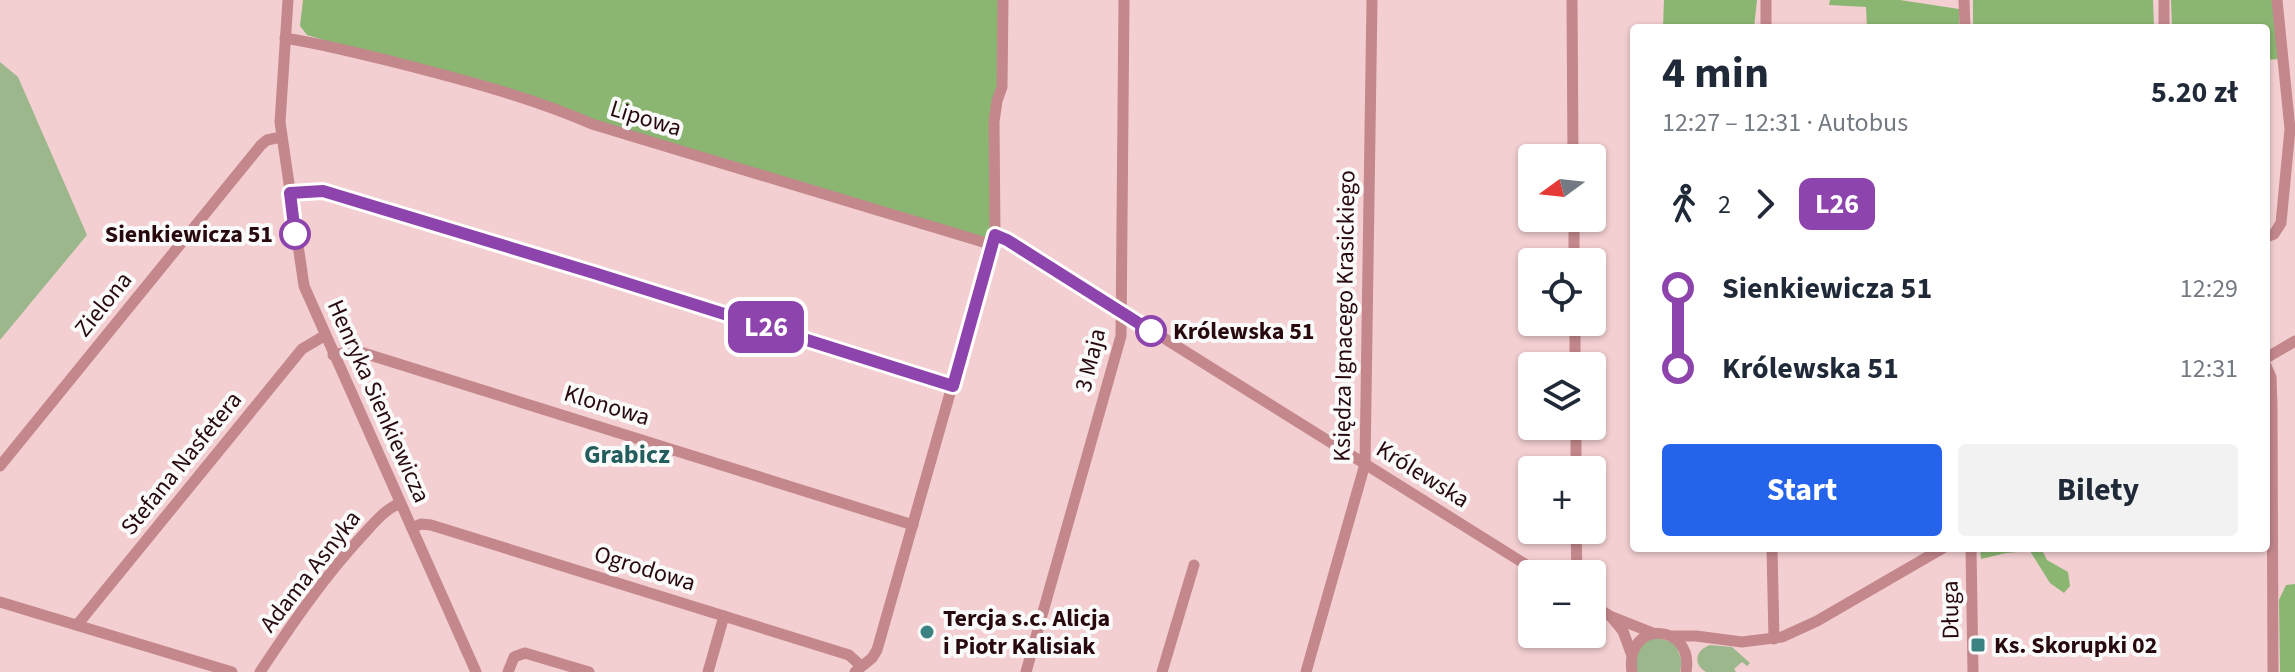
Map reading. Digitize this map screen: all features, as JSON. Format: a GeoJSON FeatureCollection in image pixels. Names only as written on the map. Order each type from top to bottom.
{"type":"FeatureCollection","features":[{"type":"Feature","properties":{"kind":"street"},"geometry":{"type":"LineString","coordinates":[[281,137],[280,106],[288,0]]}},
{"type":"Feature","properties":{"kind":"street"},"geometry":{"type":"LineString","coordinates":[[858,669],[877,650],[994,240],[994,122],[1002,87],[1003,0]]}},
{"type":"Feature","properties":{"kind":"street","name":"3 Maja"},"geometry":{"type":"LineString","coordinates":[[1026,672],[1118,348],[1123,313],[1124,0]]}},
{"type":"Feature","properties":{"kind":"street","name":"Księdza Ignacego Krasickiego"},"geometry":{"type":"LineString","coordinates":[[1306,672],[1365,464],[1372,0]]}},
{"type":"Feature","properties":{"kind":"street"},"geometry":{"type":"LineString","coordinates":[[1572,0],[1573,144]]}},
{"type":"Feature","properties":{"kind":"street"},"geometry":{"type":"LineString","coordinates":[[1766,0],[1766,24]]}},
{"type":"Feature","properties":{"kind":"street"},"geometry":{"type":"LineString","coordinates":[[1964,0],[1965,24]]}},
{"type":"Feature","properties":{"kind":"street"},"geometry":{"type":"LineString","coordinates":[[2164,0],[2164,24]]}},
{"type":"Feature","properties":{"kind":"street"},"geometry":{"type":"LineString","coordinates":[[2270,236],[2281,223],[2290,129],[2277,0]]}},
{"type":"Feature","properties":{"kind":"street","name":"Lipowa"},"geometry":{"type":"LineString","coordinates":[[285,38],[323,44],[445,75],[557,109],[621,133],[994,240]]}},
{"type":"Feature","properties":{"kind":"street","name":"Henryka Sienkiewicza"},"geometry":{"type":"LineString","coordinates":[[281,137],[301,275],[324,336],[476,672]]}},
{"type":"Feature","properties":{"kind":"street","name":"Zielona"},"geometry":{"type":"LineString","coordinates":[[0,466],[261,145],[267,140],[281,137]]}},
{"type":"Feature","properties":{"kind":"street"},"geometry":{"type":"LineString","coordinates":[[290,193],[323,191],[580,268],[953,386]]}},
{"type":"Feature","properties":{"kind":"street","name":"Królewska"},"geometry":{"type":"LineString","coordinates":[[994,240],[1007,240],[1519,560]]}},
{"type":"Feature","properties":{"kind":"street","name":"Stefana Nasfetera"},"geometry":{"type":"LineString","coordinates":[[77,625],[302,349],[324,336]]}},
{"type":"Feature","properties":{"kind":"street"},"geometry":{"type":"LineString","coordinates":[[2270,356],[2295,341]]}},
{"type":"Feature","properties":{"kind":"street","name":"Klonowa"},"geometry":{"type":"LineString","coordinates":[[333,355],[349,349],[368,354],[913,525]]}},
{"type":"Feature","properties":{"kind":"street"},"geometry":{"type":"LineString","coordinates":[[2270,375],[2273,672]]}},
{"type":"Feature","properties":{"kind":"street","name":"Adama Asnyka"},"geometry":{"type":"LineString","coordinates":[[260,672],[302,608],[334,567],[387,510],[400,503]]}},
{"type":"Feature","properties":{"kind":"street","name":"Ogrodowa"},"geometry":{"type":"LineString","coordinates":[[412,528],[421,524],[431,525],[849,655],[858,669]]}},
{"type":"Feature","properties":{"kind":"street"},"geometry":{"type":"LineString","coordinates":[[1772,552],[1774,639]]}},
{"type":"Feature","properties":{"kind":"street"},"geometry":{"type":"LineString","coordinates":[[1606,614],[1654,633],[1672,636],[1742,642],[1774,639],[1808,627],[1936,552]]}},
{"type":"Feature","properties":{"kind":"street","name":"Długa"},"geometry":{"type":"LineString","coordinates":[[1971,552],[1973,672]]}},
{"type":"Feature","properties":{"kind":"street"},"geometry":{"type":"LineString","coordinates":[[1162,672],[1194,565]]}},
{"type":"Feature","properties":{"kind":"street"},"geometry":{"type":"LineString","coordinates":[[0,602],[232,672]]}},
{"type":"Feature","properties":{"kind":"street"},"geometry":{"type":"LineString","coordinates":[[708,672],[724,616]]}},
{"type":"Feature","properties":{"kind":"street"},"geometry":{"type":"LineString","coordinates":[[1610,616],[1623,631],[1631,654],[1632,672]]}},
{"type":"Feature","properties":{"kind":"street"},"geometry":{"type":"LineString","coordinates":[[1631,654],[1636,643],[1654,633]]}},
{"type":"Feature","properties":{"kind":"street"},"geometry":{"type":"LineString","coordinates":[[1672,636],[1682,645],[1687,664],[1698,672]]}},
{"type":"Feature","properties":{"kind":"street"},"geometry":{"type":"LineString","coordinates":[[1687,664],[1701,644],[1715,639]]}},
{"type":"Feature","properties":{"kind":"street"},"geometry":{"type":"LineString","coordinates":[[508,672],[514,657],[525,653],[589,672]]}},
{"type":"Feature","properties":{"kind":"green space"},"geometry":{"type":"Polygon","coordinates":[[[303,0],[999,0],[999,82],[990,240],[307,35],[300,26],[303,0]]]}},
{"type":"Feature","properties":{"kind":"green space"},"geometry":{"type":"Polygon","coordinates":[[[1664,0],[1757,0],[1754,24],[1663,24],[1664,0]]]}},
{"type":"Feature","properties":{"kind":"green space"},"geometry":{"type":"Polygon","coordinates":[[[1830,0],[1900,0],[1959,9],[1959,24],[1867,24],[1866,7],[1829,5],[1830,0]]]}},
{"type":"Feature","properties":{"kind":"green space"},"geometry":{"type":"Polygon","coordinates":[[[1973,0],[2153,0],[2154,24],[1973,24],[1973,0]]]}},
{"type":"Feature","properties":{"kind":"green space"},"geometry":{"type":"Polygon","coordinates":[[[2171,0],[2274,0],[2279,59],[2270,60],[2270,24],[2172,24],[2171,0]]]}},
{"type":"Feature","properties":{"kind":"green space"},"geometry":{"type":"Polygon","coordinates":[[[0,62],[18,77],[87,235],[0,340],[0,62]]]}},
{"type":"Feature","properties":{"kind":"green space"},"geometry":{"type":"Polygon","coordinates":[[[1980,552],[2018,552],[2006,553],[1981,559],[1980,552]]]}},
{"type":"Feature","properties":{"kind":"green space"},"geometry":{"type":"Polygon","coordinates":[[[2031,552],[2043,552],[2047,560],[2068,572],[2070,586],[2064,593],[2050,583],[2031,552]]]}},
{"type":"Feature","properties":{"kind":"green space"},"geometry":{"type":"Polygon","coordinates":[[[2295,584],[2295,672],[2280,672],[2279,600],[2286,585],[2295,584]]]}},
{"type":"Feature","properties":{"kind":"green space"},"geometry":{"type":"Polygon","coordinates":[[[1655,637],[1675,643],[1682,661],[1680,672],[1636,672],[1635,660],[1640,645],[1655,637]]]}},
{"type":"Feature","properties":{"kind":"green space"},"geometry":{"type":"Polygon","coordinates":[[[1710,645],[1732,647],[1750,663],[1747,666],[1742,662],[1734,669],[1736,672],[1706,672],[1697,661],[1699,653],[1710,645]]]}},
{"type":"Feature","properties":{"kind":"bus line","name":"L26"},"geometry":{"type":"LineString","coordinates":[[295,234],[290,193],[323,191],[953,386],[995,235],[1151,331]]}},
{"type":"Feature","properties":{"kind":"place","name":"Sienkiewicza 51"},"geometry":{"type":"Point","coordinates":[295,234]}},
{"type":"Feature","properties":{"kind":"place","name":"Królewska 51"},"geometry":{"type":"Point","coordinates":[1151,331]}},
{"type":"Feature","properties":{"kind":"place","name":"Tercja s.c. Alicja i Piotr Kalisiak"},"geometry":{"type":"Point","coordinates":[927,632]}},
{"type":"Feature","properties":{"kind":"place","name":"Ks. Skorupki 02"},"geometry":{"type":"Point","coordinates":[1978,645]}},
{"type":"Feature","properties":{"kind":"district","name":"Grabicz"},"geometry":{"type":"Point","coordinates":[627,454]}}]}
